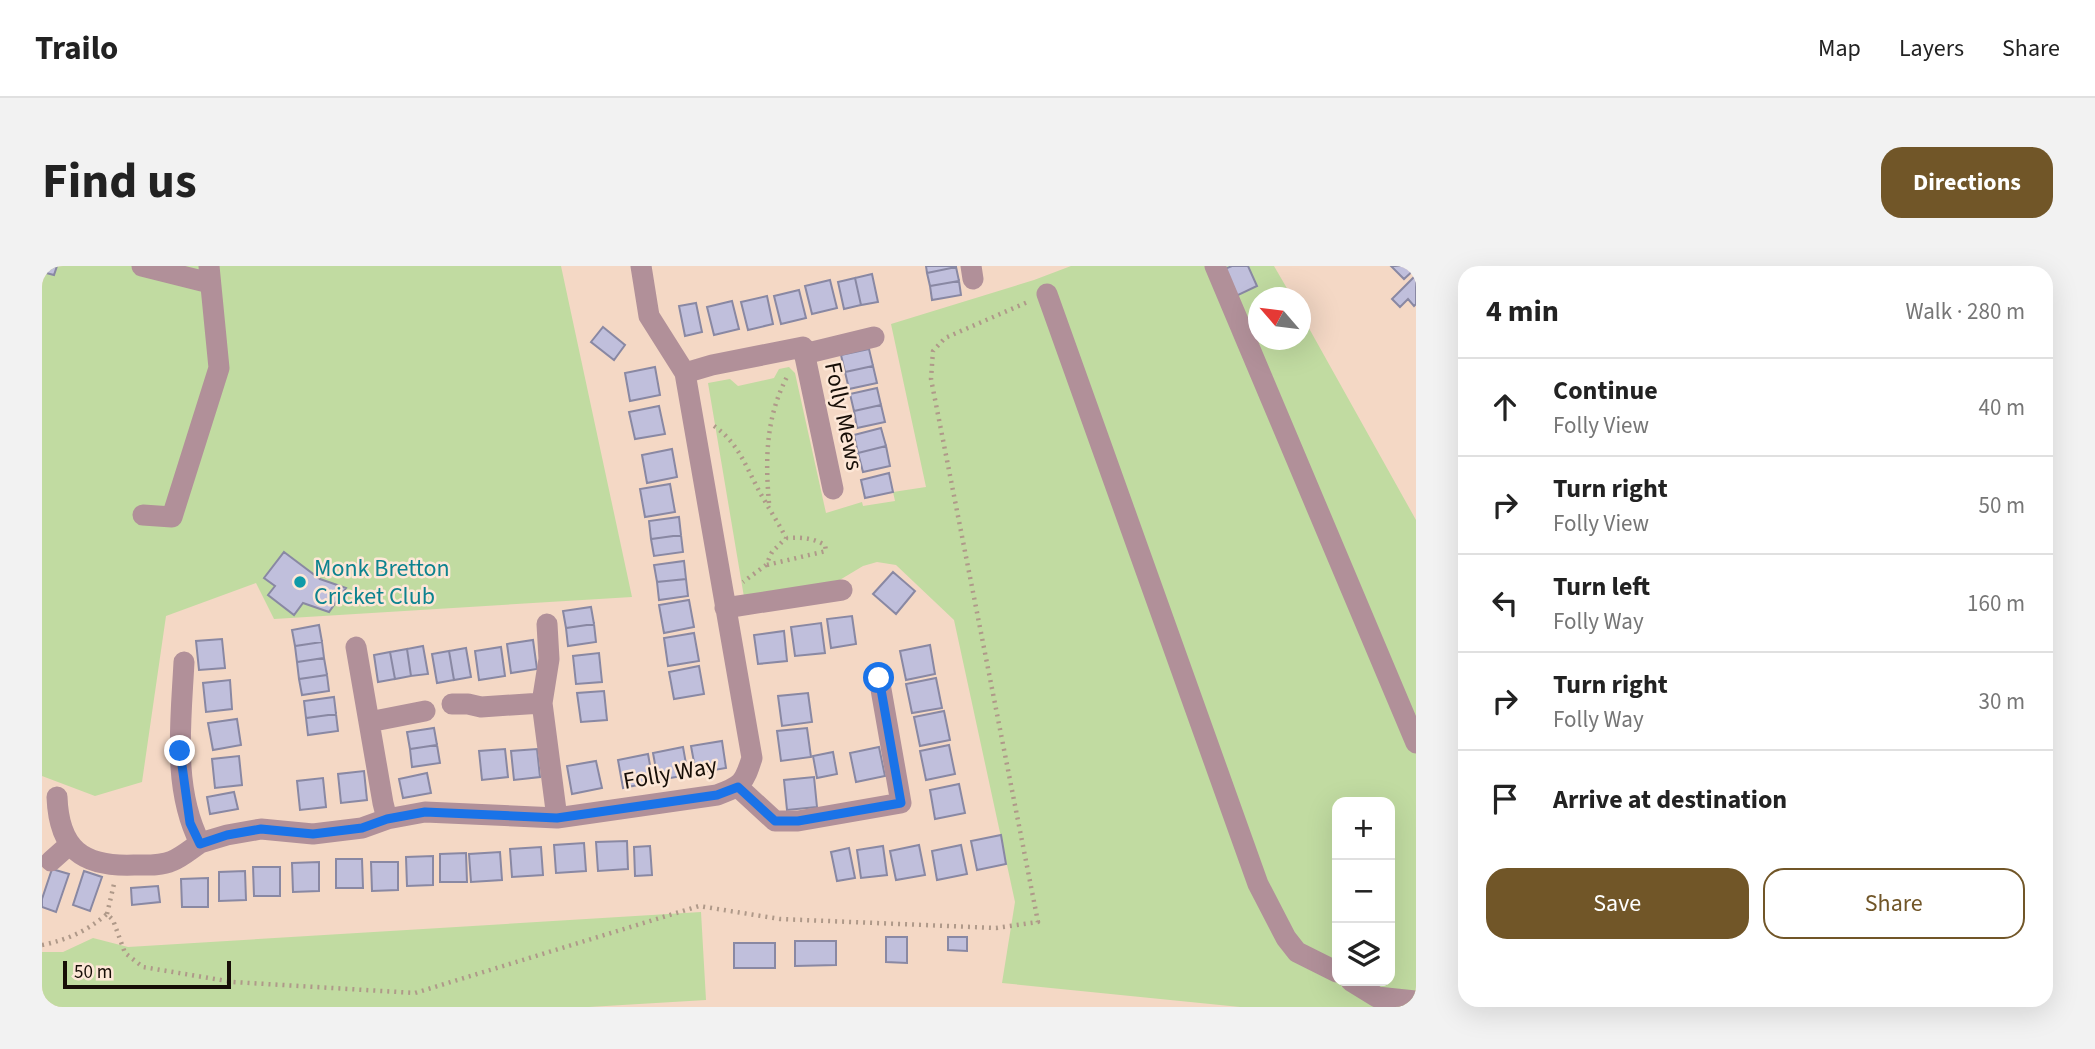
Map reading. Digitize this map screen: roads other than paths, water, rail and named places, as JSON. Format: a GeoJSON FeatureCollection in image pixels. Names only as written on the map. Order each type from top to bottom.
{"type":"FeatureCollection","features":[{"type":"Feature","properties":{"kind":"street"},"geometry":{"type":"LineString","coordinates":[[142,266],[209,275],[219,368],[172,517],[143,515]]}},
{"type":"Feature","properties":{"kind":"street","name":"Folly Way"},"geometry":{"type":"LineString","coordinates":[[69,845],[81,855],[109,865],[170,862],[200,844],[227,835],[261,829],[313,834],[362,828],[387,819],[425,812],[557,818],[717,795],[738,787],[745,779],[752,758],[692,410],[685,373],[649,316],[641,266]]}},
{"type":"Feature","properties":{"kind":"street"},"geometry":{"type":"LineString","coordinates":[[1215,266],[1416,743]]}},
{"type":"Feature","properties":{"kind":"street"},"geometry":{"type":"LineString","coordinates":[[1047,294],[1258,884],[1286,938],[1297,953],[1332,970]]}},
{"type":"Feature","properties":{"kind":"street","name":"Folly Mews"},"geometry":{"type":"LineString","coordinates":[[804,354],[874,337]]}},
{"type":"Feature","properties":{"kind":"street","name":"Folly Mews"},"geometry":{"type":"LineString","coordinates":[[685,373],[803,347],[833,489]]}},
{"type":"Feature","properties":{"kind":"street"},"geometry":{"type":"LineString","coordinates":[[724,598],[842,590]]}},
{"type":"Feature","properties":{"kind":"street"},"geometry":{"type":"LineString","coordinates":[[547,624],[549,659],[542,704],[557,818]]}},
{"type":"Feature","properties":{"kind":"street"},"geometry":{"type":"LineString","coordinates":[[356,647],[387,819]]}},
{"type":"Feature","properties":{"kind":"street"},"geometry":{"type":"LineString","coordinates":[[184,662],[180,751],[183,787],[190,823],[200,844]]}},
{"type":"Feature","properties":{"kind":"street"},"geometry":{"type":"LineString","coordinates":[[738,787],[775,821],[798,821],[901,803],[879,678]]}},
{"type":"Feature","properties":{"kind":"street"},"geometry":{"type":"LineString","coordinates":[[452,704],[481,707],[542,704]]}},
{"type":"Feature","properties":{"kind":"street"},"geometry":{"type":"LineString","coordinates":[[369,722],[425,711]]}},
{"type":"Feature","properties":{"kind":"street"},"geometry":{"type":"LineString","coordinates":[[51,861],[69,845],[52,803]]}},
{"type":"Feature","properties":{"kind":"street"},"geometry":{"type":"LineString","coordinates":[[1359,986],[1377,997],[1416,1001]]}},
{"type":"Feature","properties":{"kind":"place","name":"Monk Bretton Cricket Club"},"geometry":{"type":"Point","coordinates":[300,582]}}]}
